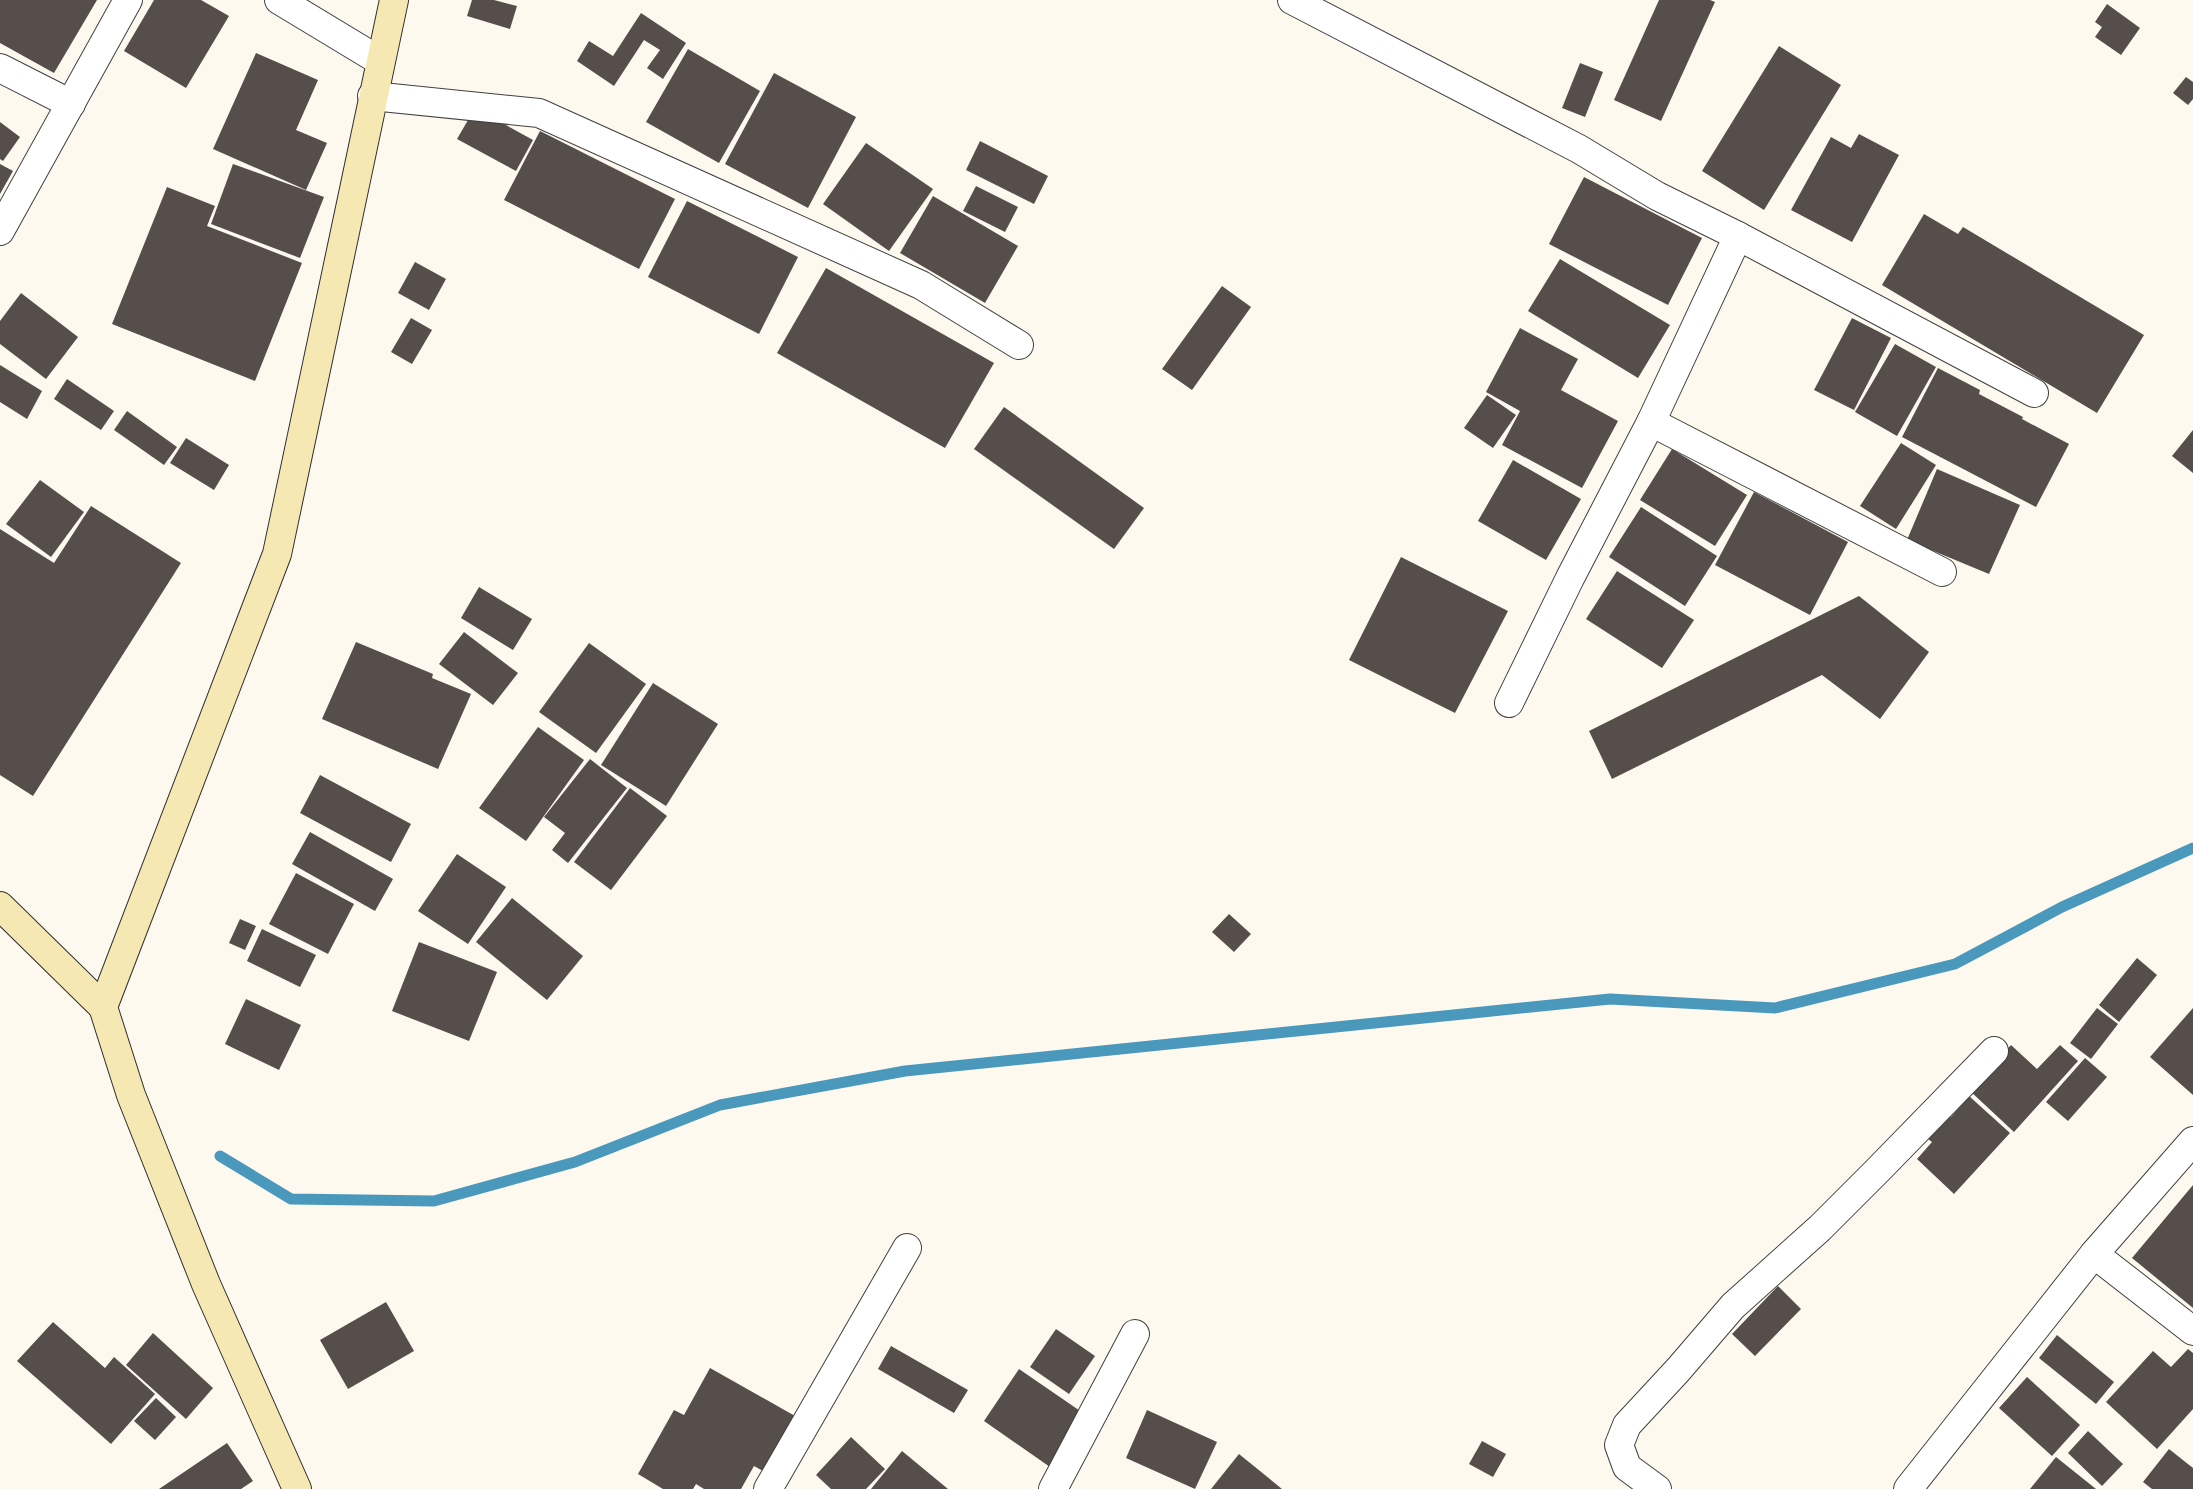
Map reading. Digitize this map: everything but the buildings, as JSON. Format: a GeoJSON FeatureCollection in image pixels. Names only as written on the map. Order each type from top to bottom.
{"type":"FeatureCollection","features":[{"type":"Feature","properties":{"kind":"main road"},"geometry":{"type":"LineString","coordinates":[[103,1007],[277,554],[372,96],[394,0]]}},
{"type":"Feature","properties":{"kind":"main road"},"geometry":{"type":"LineString","coordinates":[[0,906],[103,1007],[131,1095],[206,1284],[297,1489]]}},
{"type":"Feature","properties":{"kind":"street"},"geometry":{"type":"LineString","coordinates":[[0,231],[128,0]]}},
{"type":"Feature","properties":{"kind":"street"},"geometry":{"type":"LineString","coordinates":[[279,0],[380,61]]}},
{"type":"Feature","properties":{"kind":"street"},"geometry":{"type":"LineString","coordinates":[[1292,0],[1579,149],[1657,196],[1738,236],[2034,393]]}},
{"type":"Feature","properties":{"kind":"street"},"geometry":{"type":"LineString","coordinates":[[0,68],[71,104]]}},
{"type":"Feature","properties":{"kind":"street"},"geometry":{"type":"LineString","coordinates":[[372,96],[539,113],[921,285],[1019,345]]}},
{"type":"Feature","properties":{"kind":"street"},"geometry":{"type":"LineString","coordinates":[[1509,703],[1570,578],[1651,422],[1738,236]]}},
{"type":"Feature","properties":{"kind":"street"},"geometry":{"type":"LineString","coordinates":[[1651,422],[1942,572]]}},
{"type":"Feature","properties":{"kind":"street"},"geometry":{"type":"LineString","coordinates":[[1657,1489],[1627,1467],[1619,1445],[1627,1425],[1733,1306],[1846,1202],[1994,1051]]}},
{"type":"Feature","properties":{"kind":"street"},"geometry":{"type":"LineString","coordinates":[[1908,1489],[2094,1254],[2193,1141]]}},
{"type":"Feature","properties":{"kind":"street"},"geometry":{"type":"LineString","coordinates":[[768,1489],[907,1248]]}},
{"type":"Feature","properties":{"kind":"street"},"geometry":{"type":"LineString","coordinates":[[2094,1254],[2193,1331]]}},
{"type":"Feature","properties":{"kind":"street"},"geometry":{"type":"LineString","coordinates":[[1053,1489],[1136,1334]]}},
{"type":"Feature","properties":{"kind":"waterway"},"geometry":{"type":"LineString","coordinates":[[220,1156],[291,1199],[434,1201],[575,1162],[720,1105],[905,1071],[1610,999],[1775,1008],[1955,964],[2062,907],[2193,848]]}}]}
